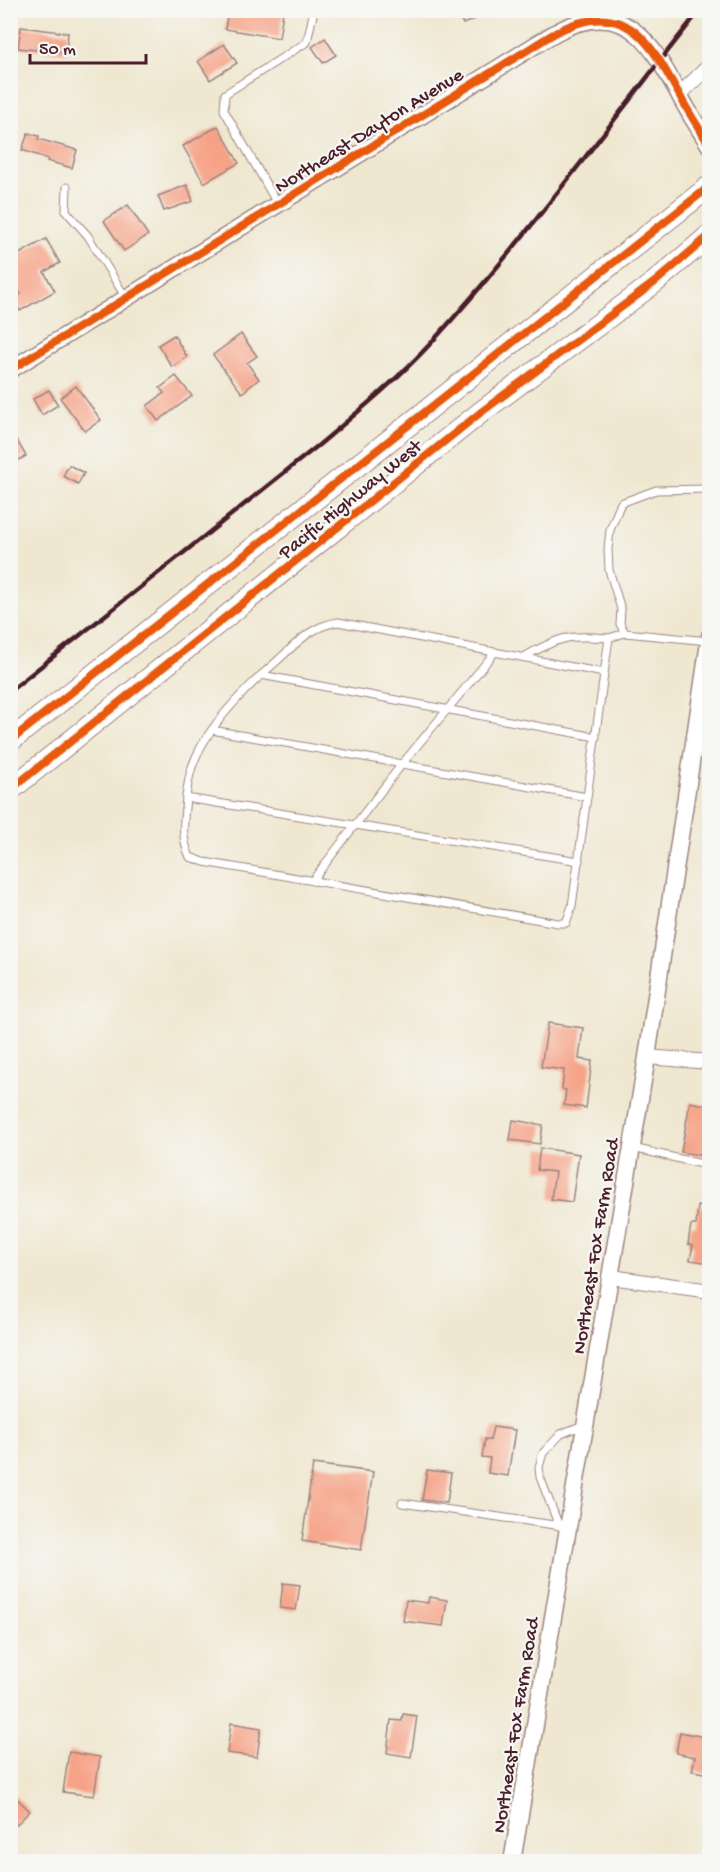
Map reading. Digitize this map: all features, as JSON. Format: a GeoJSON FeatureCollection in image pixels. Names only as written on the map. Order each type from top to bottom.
{"type":"FeatureCollection","features":[{"type":"Feature","properties":{"kind":"main road","name":"Pacific Highway West"},"geometry":{"type":"LineString","coordinates":[[10,741],[710,186]]}},
{"type":"Feature","properties":{"kind":"main road","name":"Pacific Highway West"},"geometry":{"type":"LineString","coordinates":[[10,790],[480,413],[655,282],[710,235]]}},
{"type":"Feature","properties":{"kind":"street","name":"Northeast Dayton Avenue"},"geometry":{"type":"LineString","coordinates":[[10,370],[566,28],[601,15],[629,27],[646,41],[660,60],[710,146]]}},
{"type":"Feature","properties":{"kind":"street"},"geometry":{"type":"LineString","coordinates":[[679,95],[710,65]]}},
{"type":"Feature","properties":{"kind":"street","name":"Northeast Fox Farm Road"},"geometry":{"type":"LineString","coordinates":[[512,1862],[564,1527],[586,1425],[647,1057],[710,636]]}},
{"type":"Feature","properties":{"kind":"street"},"geometry":{"type":"LineString","coordinates":[[647,1057],[710,1062]]}},
{"type":"Feature","properties":{"kind":"street"},"geometry":{"type":"LineString","coordinates":[[611,1277],[710,1291]]}},
{"type":"Feature","properties":{"kind":"lane"},"geometry":{"type":"LineString","coordinates":[[278,205],[225,110],[225,94],[307,42],[314,10]]}},
{"type":"Feature","properties":{"kind":"lane"},"geometry":{"type":"LineString","coordinates":[[67,186],[66,211],[88,236],[126,298]]}},
{"type":"Feature","properties":{"kind":"lane"},"geometry":{"type":"LineString","coordinates":[[625,633],[621,624],[621,609],[609,570],[608,549],[610,530],[621,503],[656,490],[710,489]]}},
{"type":"Feature","properties":{"kind":"lane"},"geometry":{"type":"LineString","coordinates":[[604,673],[338,622],[323,624],[312,630],[261,675],[212,730],[192,766],[186,798],[183,843],[190,857],[204,862],[566,923],[572,906],[579,861],[609,638]]}},
{"type":"Feature","properties":{"kind":"lane"},"geometry":{"type":"LineString","coordinates":[[524,657],[560,639],[574,636],[609,638],[625,633],[709,641]]}},
{"type":"Feature","properties":{"kind":"lane"},"geometry":{"type":"LineString","coordinates":[[312,881],[402,764],[495,652]]}},
{"type":"Feature","properties":{"kind":"lane"},"geometry":{"type":"LineString","coordinates":[[261,675],[596,737]]}},
{"type":"Feature","properties":{"kind":"lane"},"geometry":{"type":"LineString","coordinates":[[212,730],[587,797]]}},
{"type":"Feature","properties":{"kind":"lane"},"geometry":{"type":"LineString","coordinates":[[186,798],[579,861]]}},
{"type":"Feature","properties":{"kind":"lane"},"geometry":{"type":"LineString","coordinates":[[632,1147],[710,1166]]}},
{"type":"Feature","properties":{"kind":"lane"},"geometry":{"type":"LineString","coordinates":[[564,1527],[540,1477],[539,1467],[543,1453],[561,1434],[586,1425]]}},
{"type":"Feature","properties":{"kind":"lane"},"geometry":{"type":"LineString","coordinates":[[402,1503],[564,1527]]}},
{"type":"Feature","properties":{"kind":"building"},"geometry":{"type":"Polygon","coordinates":[[[228,10],[283,12],[279,38],[225,29],[228,10]]]}},
{"type":"Feature","properties":{"kind":"building"},"geometry":{"type":"Polygon","coordinates":[[[457,10],[495,10],[495,11],[463,24],[457,10]]]}},
{"type":"Feature","properties":{"kind":"building"},"geometry":{"type":"Polygon","coordinates":[[[21,27],[68,33],[66,53],[18,48],[21,27]]]}},
{"type":"Feature","properties":{"kind":"building"},"geometry":{"type":"Polygon","coordinates":[[[325,38],[336,55],[323,63],[312,47],[325,38]]]}},
{"type":"Feature","properties":{"kind":"building"},"geometry":{"type":"Polygon","coordinates":[[[224,44],[237,63],[210,80],[198,61],[224,44]]]}},
{"type":"Feature","properties":{"kind":"building"},"geometry":{"type":"Polygon","coordinates":[[[218,126],[239,163],[204,183],[183,146],[218,126]]]}},
{"type":"Feature","properties":{"kind":"building"},"geometry":{"type":"Polygon","coordinates":[[[28,133],[39,136],[38,139],[77,150],[72,168],[47,161],[48,159],[22,150],[28,133]]]}},
{"type":"Feature","properties":{"kind":"building"},"geometry":{"type":"Polygon","coordinates":[[[187,185],[193,201],[164,211],[158,196],[187,185]]]}},
{"type":"Feature","properties":{"kind":"building"},"geometry":{"type":"Polygon","coordinates":[[[128,205],[148,235],[124,251],[104,221],[128,205]]]}},
{"type":"Feature","properties":{"kind":"building"},"geometry":{"type":"Polygon","coordinates":[[[46,239],[60,263],[44,272],[55,291],[20,311],[13,299],[21,294],[10,276],[10,259],[46,239]]]}},
{"type":"Feature","properties":{"kind":"building"},"geometry":{"type":"Polygon","coordinates":[[[241,334],[257,356],[247,363],[259,379],[242,393],[213,355],[241,334]]]}},
{"type":"Feature","properties":{"kind":"building"},"geometry":{"type":"Polygon","coordinates":[[[174,335],[187,357],[172,367],[158,345],[174,335]]]}},
{"type":"Feature","properties":{"kind":"building"},"geometry":{"type":"Polygon","coordinates":[[[176,376],[192,396],[158,421],[147,406],[164,393],[160,388],[176,376]]]}},
{"type":"Feature","properties":{"kind":"building"},"geometry":{"type":"Polygon","coordinates":[[[76,386],[101,420],[85,431],[60,398],[76,386]]]}},
{"type":"Feature","properties":{"kind":"building"},"geometry":{"type":"Polygon","coordinates":[[[49,390],[58,405],[42,415],[33,399],[49,390]]]}},
{"type":"Feature","properties":{"kind":"building"},"geometry":{"type":"Polygon","coordinates":[[[10,429],[26,456],[10,465],[10,429]]]}},
{"type":"Feature","properties":{"kind":"building"},"geometry":{"type":"Polygon","coordinates":[[[69,465],[84,473],[78,484],[63,476],[69,465]]]}},
{"type":"Feature","properties":{"kind":"building"},"geometry":{"type":"Polygon","coordinates":[[[548,1023],[583,1028],[579,1059],[592,1061],[586,1108],[564,1105],[566,1090],[562,1089],[564,1070],[541,1067],[548,1023]]]}},
{"type":"Feature","properties":{"kind":"building"},"geometry":{"type":"Polygon","coordinates":[[[690,1102],[710,1106],[710,1157],[681,1152],[690,1102]]]}},
{"type":"Feature","properties":{"kind":"building"},"geometry":{"type":"Polygon","coordinates":[[[513,1120],[543,1125],[540,1144],[510,1140],[513,1120]]]}},
{"type":"Feature","properties":{"kind":"building"},"geometry":{"type":"Polygon","coordinates":[[[540,1148],[579,1154],[572,1202],[551,1199],[555,1172],[537,1170],[540,1148]]]}},
{"type":"Feature","properties":{"kind":"building"},"geometry":{"type":"Polygon","coordinates":[[[698,1206],[710,1207],[710,1263],[690,1260],[693,1245],[688,1244],[691,1225],[696,1225],[698,1206]]]}},
{"type":"Feature","properties":{"kind":"building"},"geometry":{"type":"Polygon","coordinates":[[[493,1427],[515,1430],[508,1476],[488,1473],[490,1458],[482,1457],[485,1439],[490,1440],[493,1427]]]}},
{"type":"Feature","properties":{"kind":"building"},"geometry":{"type":"Polygon","coordinates":[[[313,1464],[373,1472],[361,1550],[302,1541],[313,1464]]]}},
{"type":"Feature","properties":{"kind":"building"},"geometry":{"type":"Polygon","coordinates":[[[427,1470],[451,1473],[447,1503],[422,1500],[427,1470]]]}},
{"type":"Feature","properties":{"kind":"building"},"geometry":{"type":"Polygon","coordinates":[[[283,1583],[300,1585],[296,1610],[280,1608],[283,1583]]]}},
{"type":"Feature","properties":{"kind":"building"},"geometry":{"type":"Polygon","coordinates":[[[429,1597],[447,1600],[443,1626],[403,1621],[406,1600],[428,1603],[429,1597]]]}},
{"type":"Feature","properties":{"kind":"building"},"geometry":{"type":"Polygon","coordinates":[[[403,1714],[417,1716],[411,1757],[387,1753],[391,1720],[402,1721],[403,1714]]]}},
{"type":"Feature","properties":{"kind":"building"},"geometry":{"type":"Polygon","coordinates":[[[231,1723],[261,1728],[257,1757],[227,1753],[231,1723]]]}},
{"type":"Feature","properties":{"kind":"building"},"geometry":{"type":"Polygon","coordinates":[[[680,1732],[710,1738],[710,1774],[692,1771],[695,1757],[676,1753],[680,1732]]]}},
{"type":"Feature","properties":{"kind":"building"},"geometry":{"type":"Polygon","coordinates":[[[69,1752],[100,1757],[94,1796],[63,1792],[69,1752]]]}},
{"type":"Feature","properties":{"kind":"building"},"geometry":{"type":"Polygon","coordinates":[[[10,1792],[30,1811],[10,1831],[10,1792]]]}},
{"type":"Feature","properties":{"kind":"railway"},"geometry":{"type":"LineString","coordinates":[[10,691],[320,444],[405,370],[501,262],[700,10]]}},
{"type":"Feature","properties":{"kind":"cycle path"},"geometry":{"type":"LineString","coordinates":[[10,370],[543,40],[574,24],[601,20],[617,22],[642,38],[662,65],[710,146]]}},
{"type":"Feature","properties":{"kind":"cycle path"},"geometry":{"type":"LineString","coordinates":[[10,741],[710,186]]}},
{"type":"Feature","properties":{"kind":"cycle path"},"geometry":{"type":"LineString","coordinates":[[10,790],[480,413],[655,282],[710,235]]}}]}
